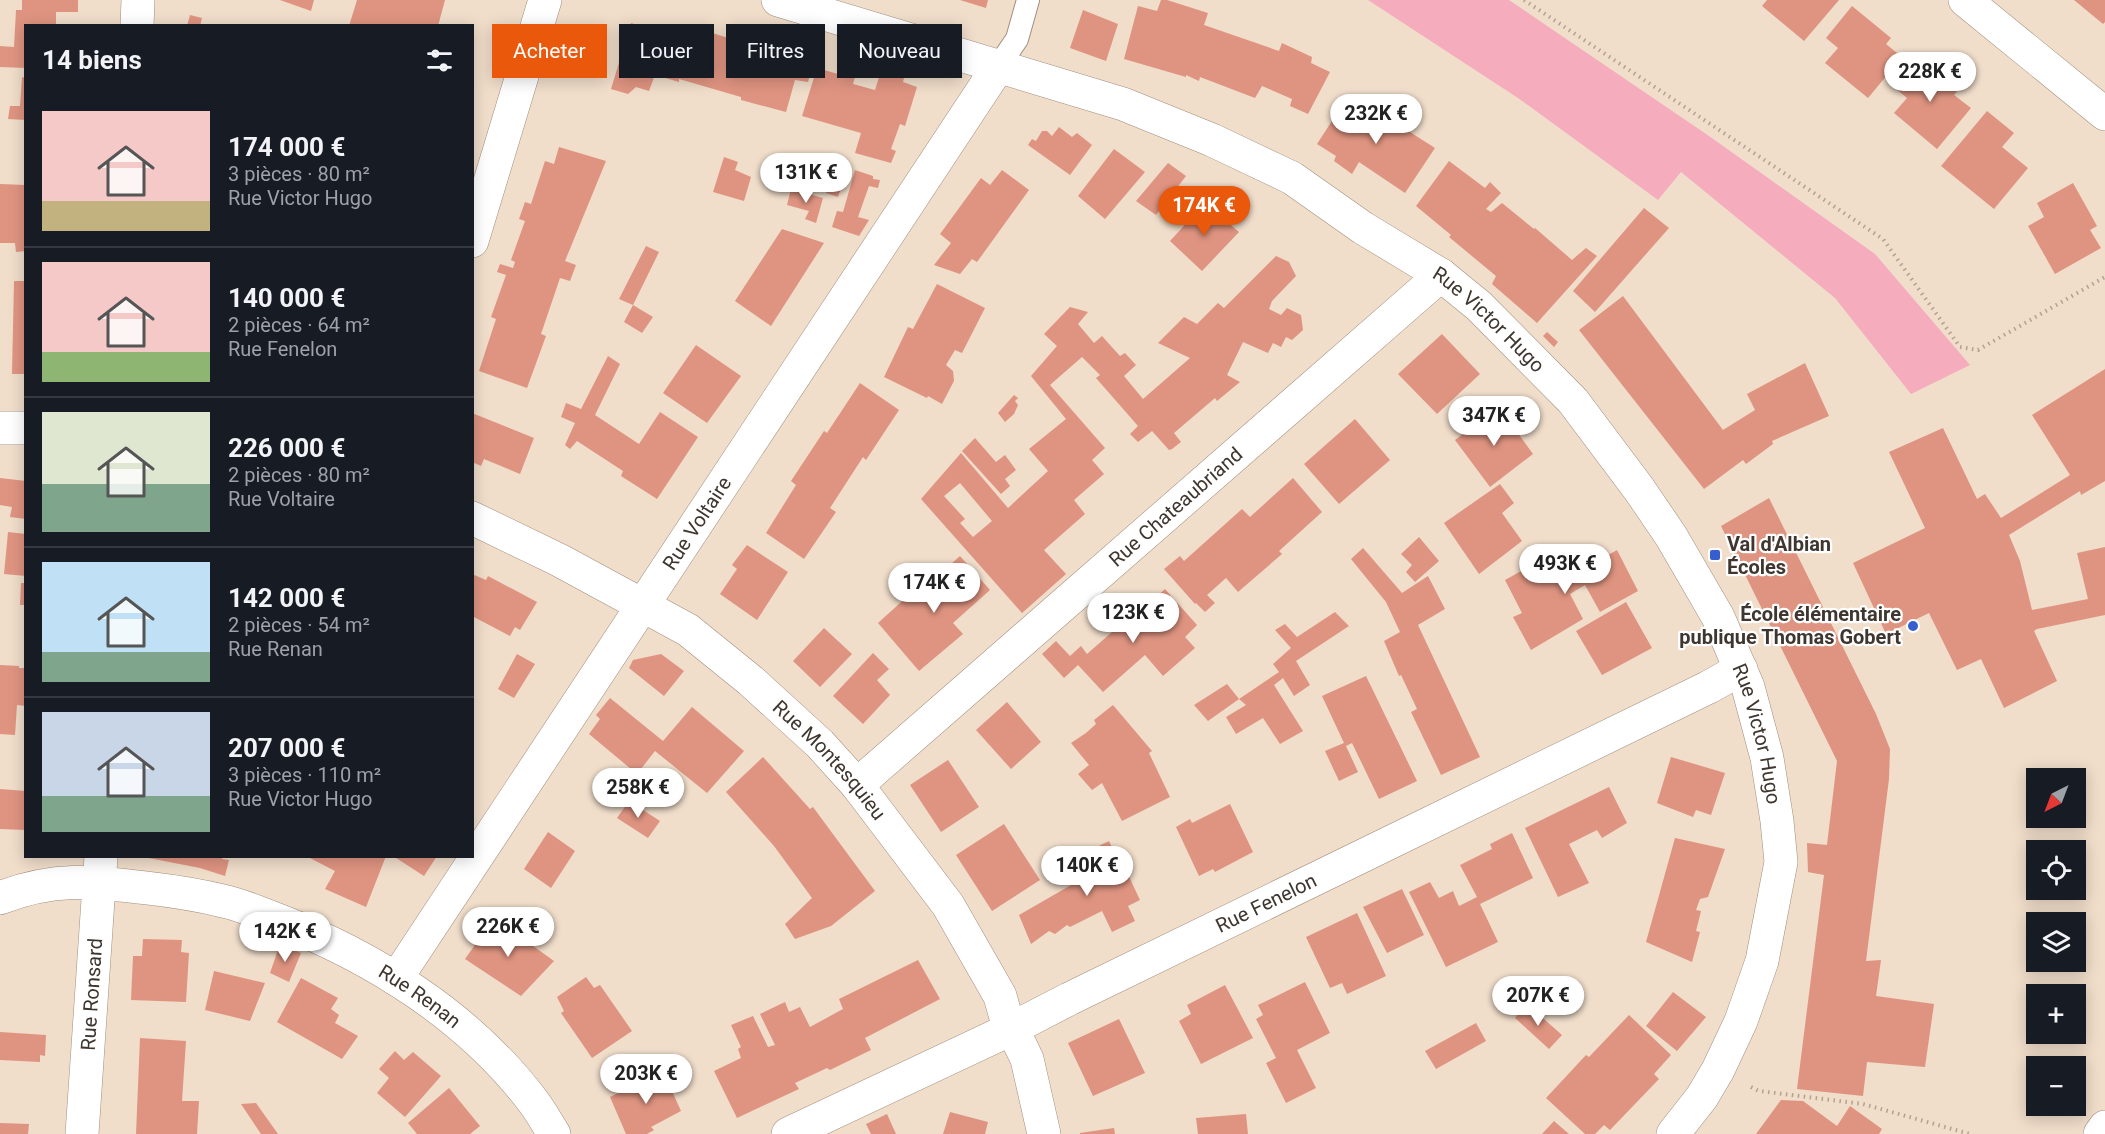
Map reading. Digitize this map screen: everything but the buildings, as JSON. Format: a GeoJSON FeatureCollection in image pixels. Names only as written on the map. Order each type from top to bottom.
{"type":"FeatureCollection","features":[{"type":"Feature","properties":{"kind":"street"},"geometry":{"type":"LineString","coordinates":[[137,24],[138,0]]}},
{"type":"Feature","properties":{"kind":"street"},"geometry":{"type":"LineString","coordinates":[[474,234],[545,0]]}},
{"type":"Feature","properties":{"kind":"street","name":"Rue Victor Hugo"},"geometry":{"type":"LineString","coordinates":[[778,0],[1123,104],[1212,140],[1292,178],[1363,228],[1441,274],[1479,306],[1573,401],[1639,489],[1680,550],[1718,617],[1748,687],[1767,758],[1777,821],[1781,862],[1762,961],[1741,1021],[1718,1070],[1702,1097],[1673,1134]]}},
{"type":"Feature","properties":{"kind":"street"},"geometry":{"type":"LineString","coordinates":[[1965,0],[2105,114]]}},
{"type":"Feature","properties":{"kind":"street","name":"Rue Voltaire"},"geometry":{"type":"LineString","coordinates":[[396,979],[998,67]]}},
{"type":"Feature","properties":{"kind":"street","name":"Rue Chateaubriand"},"geometry":{"type":"LineString","coordinates":[[857,785],[1441,274]]}},
{"type":"Feature","properties":{"kind":"street"},"geometry":{"type":"LineString","coordinates":[[0,428],[24,429]]}},
{"type":"Feature","properties":{"kind":"street","name":"Rue Montesquieu"},"geometry":{"type":"LineString","coordinates":[[474,519],[559,560],[688,630],[751,681],[820,744],[857,785],[948,906],[1000,996],[1005,1014],[1027,1059],[1044,1134]]}},
{"type":"Feature","properties":{"kind":"street","name":"Rue Fenelon"},"geometry":{"type":"LineString","coordinates":[[788,1134],[1013,1028],[1709,687],[1741,669]]}},
{"type":"Feature","properties":{"kind":"street","name":"Rue Renan"},"geometry":{"type":"LineString","coordinates":[[0,898],[44,884],[70,881],[99,869],[173,891],[224,901],[308,931],[396,979],[441,1010],[483,1046],[532,1100],[554,1134]]}},
{"type":"Feature","properties":{"kind":"street","name":"Rue Ronsard"},"geometry":{"type":"LineString","coordinates":[[82,1134],[99,869]]}},
{"type":"Feature","properties":{"kind":"street"},"geometry":{"type":"LineString","coordinates":[[2100,1134],[2105,1127]]}},
{"type":"Feature","properties":{"kind":"lane"},"geometry":{"type":"LineString","coordinates":[[998,67],[1017,39],[1028,0]]}},
{"type":"Feature","properties":{"kind":"path"},"geometry":{"type":"LineString","coordinates":[[1524,0],[1883,239],[1960,347],[1978,350],[2105,278]]}},
{"type":"Feature","properties":{"kind":"path"},"geometry":{"type":"LineString","coordinates":[[1718,1070],[1759,1091],[1863,1104],[1970,1134]]}},
{"type":"Feature","properties":{"kind":"shaded area"},"geometry":{"type":"Polygon","coordinates":[[[1368,0],[1509,0],[1709,136],[1875,254],[1970,365],[1911,394],[1835,298],[1681,172],[1658,200],[1518,98],[1368,0]]]}},
{"type":"Feature","properties":{"kind":"place","name":"Val d'Albian Écoles"},"geometry":{"type":"Point","coordinates":[1715,555]}},
{"type":"Feature","properties":{"kind":"place","name":"École élémentaire publique Thomas Gobert"},"geometry":{"type":"Point","coordinates":[1913,626]}}]}
